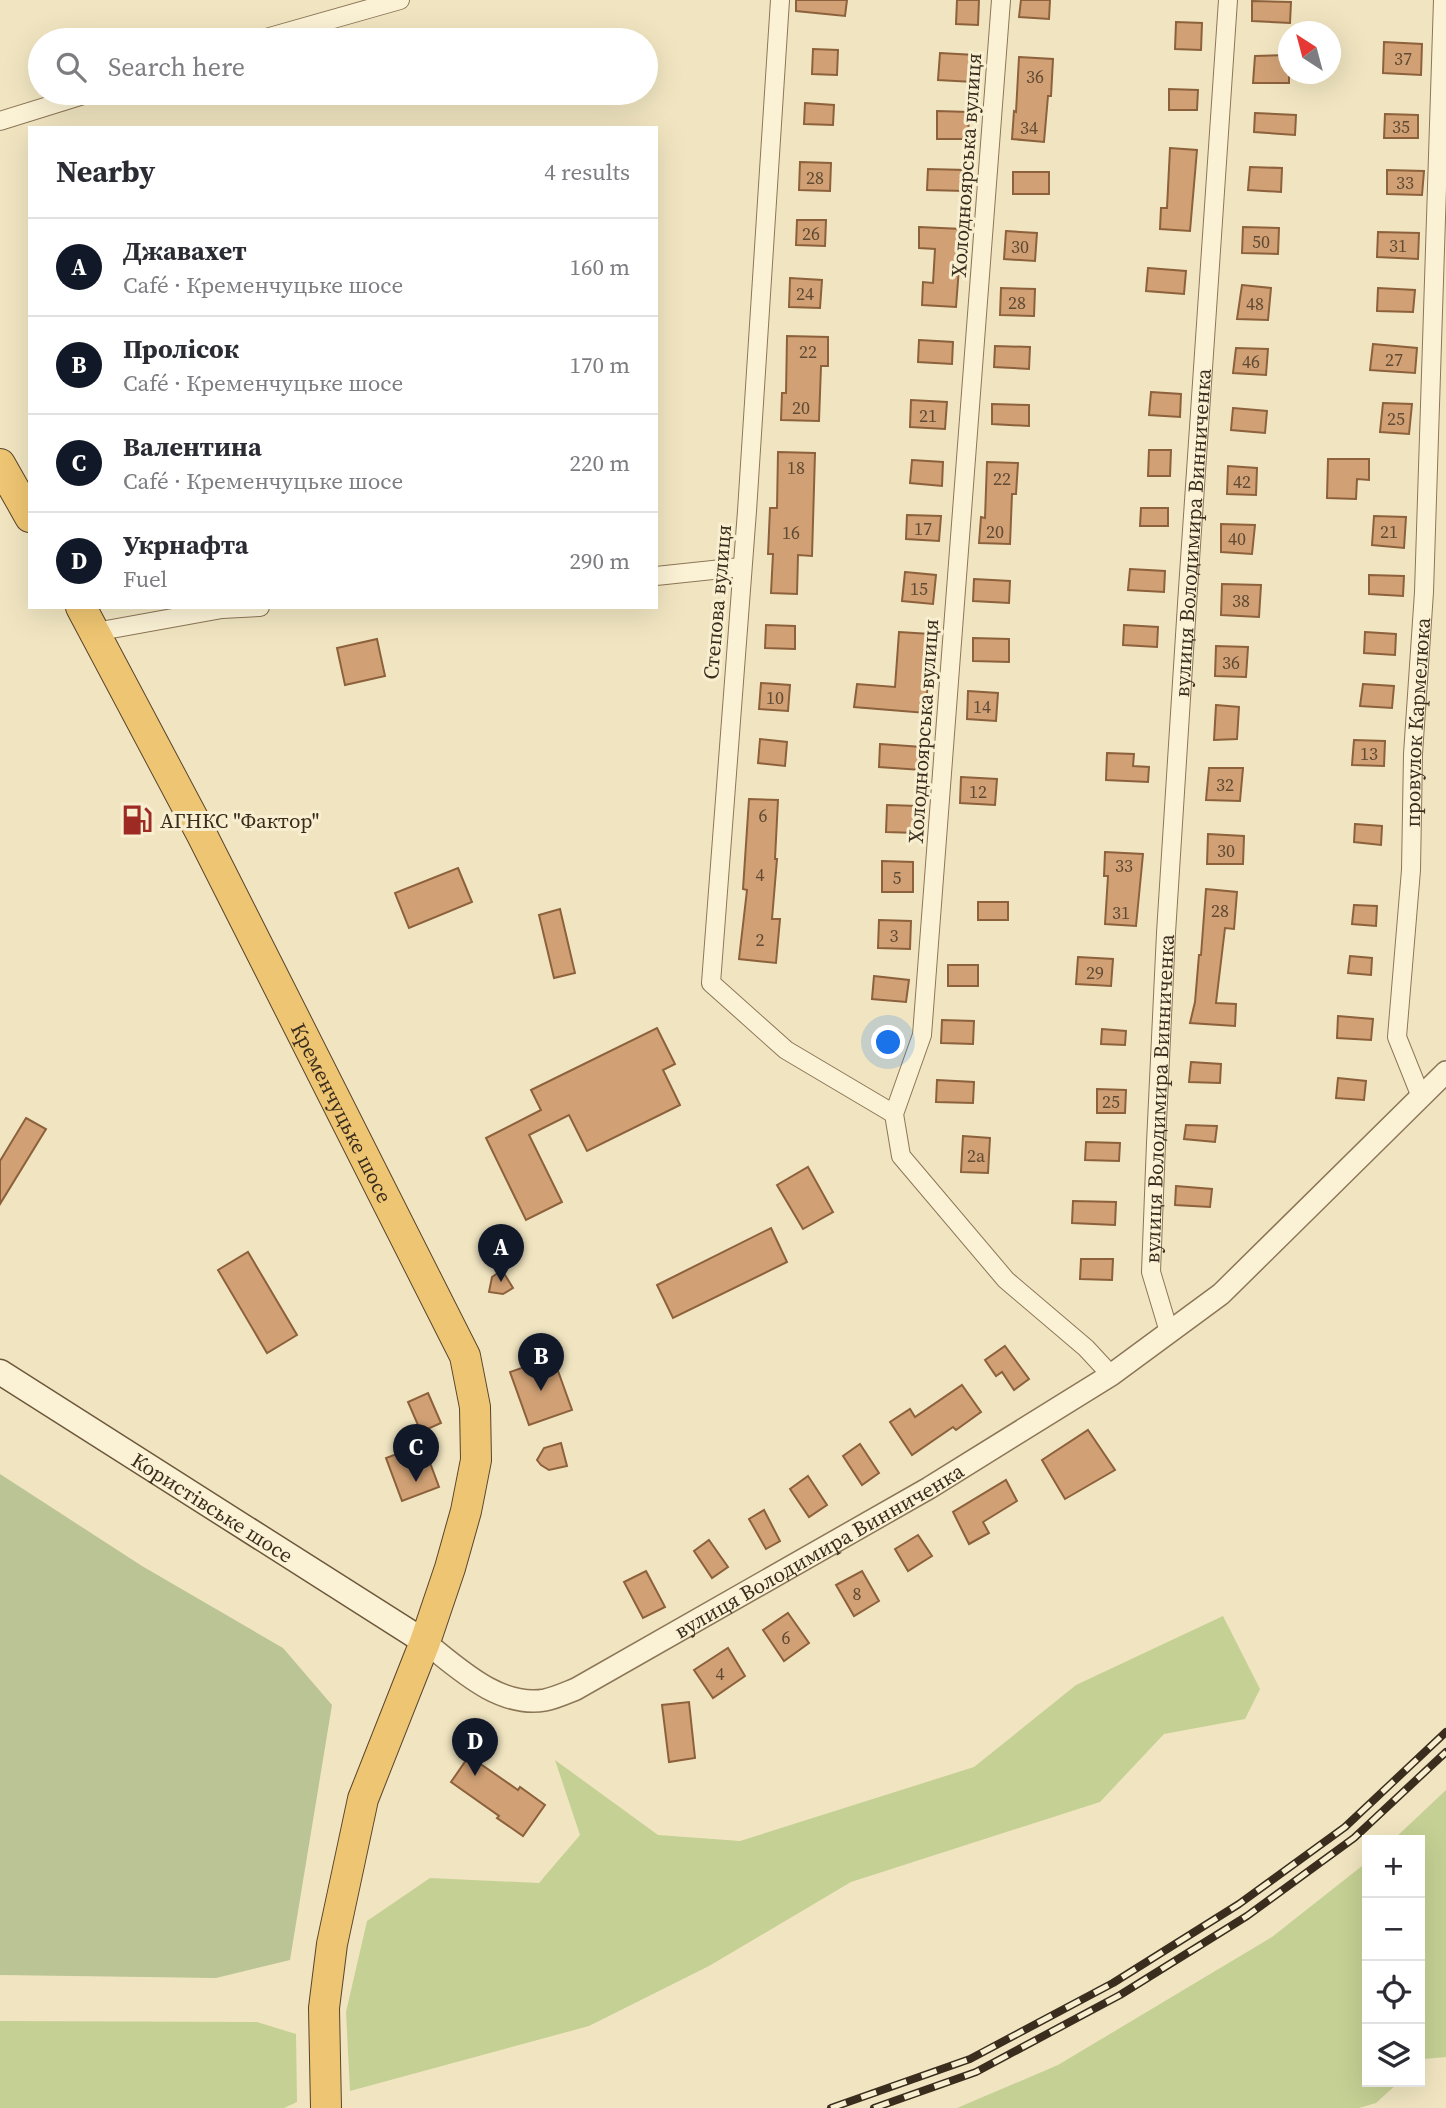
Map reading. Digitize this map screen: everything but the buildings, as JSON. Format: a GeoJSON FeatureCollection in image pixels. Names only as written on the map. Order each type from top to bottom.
{"type":"FeatureCollection","features":[{"type":"Feature","properties":{"kind":"highway"},"geometry":{"type":"LineString","coordinates":[[0,464],[28,513]]}},
{"type":"Feature","properties":{"kind":"highway","name":"Кременчуцьке шосе"},"geometry":{"type":"LineString","coordinates":[[88,620],[202,835],[466,1356],[475,1407],[475,1460],[466,1511],[425,1642],[363,1799],[332,1944],[324,2008],[326,2104]]}},
{"type":"Feature","properties":{"kind":"main road","name":"Користівське шосе"},"geometry":{"type":"LineString","coordinates":[[0,1372],[425,1642]]}},
{"type":"Feature","properties":{"kind":"street"},"geometry":{"type":"LineString","coordinates":[[301,28],[400,0]]}},
{"type":"Feature","properties":{"kind":"street","name":"Степова вулиця"},"geometry":{"type":"LineString","coordinates":[[780,0],[747,511],[711,983],[786,1050],[894,1114]]}},
{"type":"Feature","properties":{"kind":"street","name":"Холодноярська вулиця"},"geometry":{"type":"LineString","coordinates":[[1001,0],[922,1035],[894,1114],[901,1156],[1006,1280],[1086,1348],[1111,1375]]}},
{"type":"Feature","properties":{"kind":"street","name":"вулиця Володимира Винниченка"},"geometry":{"type":"LineString","coordinates":[[425,1642],[463,1672],[500,1695],[519,1700],[544,1700],[576,1689],[929,1488],[1111,1375],[1169,1332],[1151,1272],[1156,1143],[1180,714],[1228,0]]}},
{"type":"Feature","properties":{"kind":"street","name":"провулок Кармелюка"},"geometry":{"type":"LineString","coordinates":[[1421,1097],[1397,1037],[1410,870],[1413,754],[1424,592],[1443,0]]}},
{"type":"Feature","properties":{"kind":"street"},"geometry":{"type":"LineString","coordinates":[[0,121],[51,105]]}},
{"type":"Feature","properties":{"kind":"street"},"geometry":{"type":"LineString","coordinates":[[658,576],[741,567]]}},
{"type":"Feature","properties":{"kind":"street"},"geometry":{"type":"LineString","coordinates":[[88,620],[222,609]]}},
{"type":"Feature","properties":{"kind":"street"},"geometry":{"type":"LineString","coordinates":[[1169,1332],[1221,1294],[1446,1072]]}},
{"type":"Feature","properties":{"kind":"green space"},"geometry":{"type":"Polygon","coordinates":[[[0,1474],[142,1566],[283,1648],[332,1705],[290,1960],[216,1978],[0,1975],[0,1474]]]}},
{"type":"Feature","properties":{"kind":"green space"},"geometry":{"type":"Polygon","coordinates":[[[1223,1616],[1260,1689],[1245,1719],[1164,1734],[1100,1802],[851,1882],[709,1966],[589,2026],[350,2091],[346,2012],[367,1921],[430,1878],[539,1883],[580,1835],[555,1760],[658,1835],[740,1841],[974,1767],[1076,1685],[1223,1616]]]}},
{"type":"Feature","properties":{"kind":"green space"},"geometry":{"type":"Polygon","coordinates":[[[1446,1790],[1446,2057],[1425,2059],[1425,1835],[1398,1835],[1446,1790]]]}},
{"type":"Feature","properties":{"kind":"green space"},"geometry":{"type":"Polygon","coordinates":[[[1362,1866],[1362,2087],[1394,2087],[1376,2103],[1359,2108],[957,2108],[1058,2065],[1272,1937],[1362,1866]]]}},
{"type":"Feature","properties":{"kind":"green space"},"geometry":{"type":"Polygon","coordinates":[[[0,2021],[257,2022],[296,2034],[297,2102],[284,2108],[0,2108],[0,2021]]]}},
{"type":"Feature","properties":{"kind":"railway"},"geometry":{"type":"LineString","coordinates":[[831,2108],[970,2059],[1113,1983],[1239,1904],[1345,1827],[1446,1732]]}},
{"type":"Feature","properties":{"kind":"railway"},"geometry":{"type":"LineString","coordinates":[[874,2108],[976,2072],[1120,1995],[1247,1916],[1354,1838],[1446,1752]]}},
{"type":"Feature","properties":{"kind":"place","name":"АГНКС \"Фактор\""},"geometry":{"type":"Point","coordinates":[137,820]}},
{"type":"Feature","properties":{"kind":"place","name":"Джавахет"},"geometry":{"type":"Point","coordinates":[501,1282]}},
{"type":"Feature","properties":{"kind":"place","name":"Пролісок"},"geometry":{"type":"Point","coordinates":[541,1391]}},
{"type":"Feature","properties":{"kind":"place","name":"Валентина"},"geometry":{"type":"Point","coordinates":[416,1482]}},
{"type":"Feature","properties":{"kind":"place","name":"Укрнафта"},"geometry":{"type":"Point","coordinates":[475,1776]}}]}
